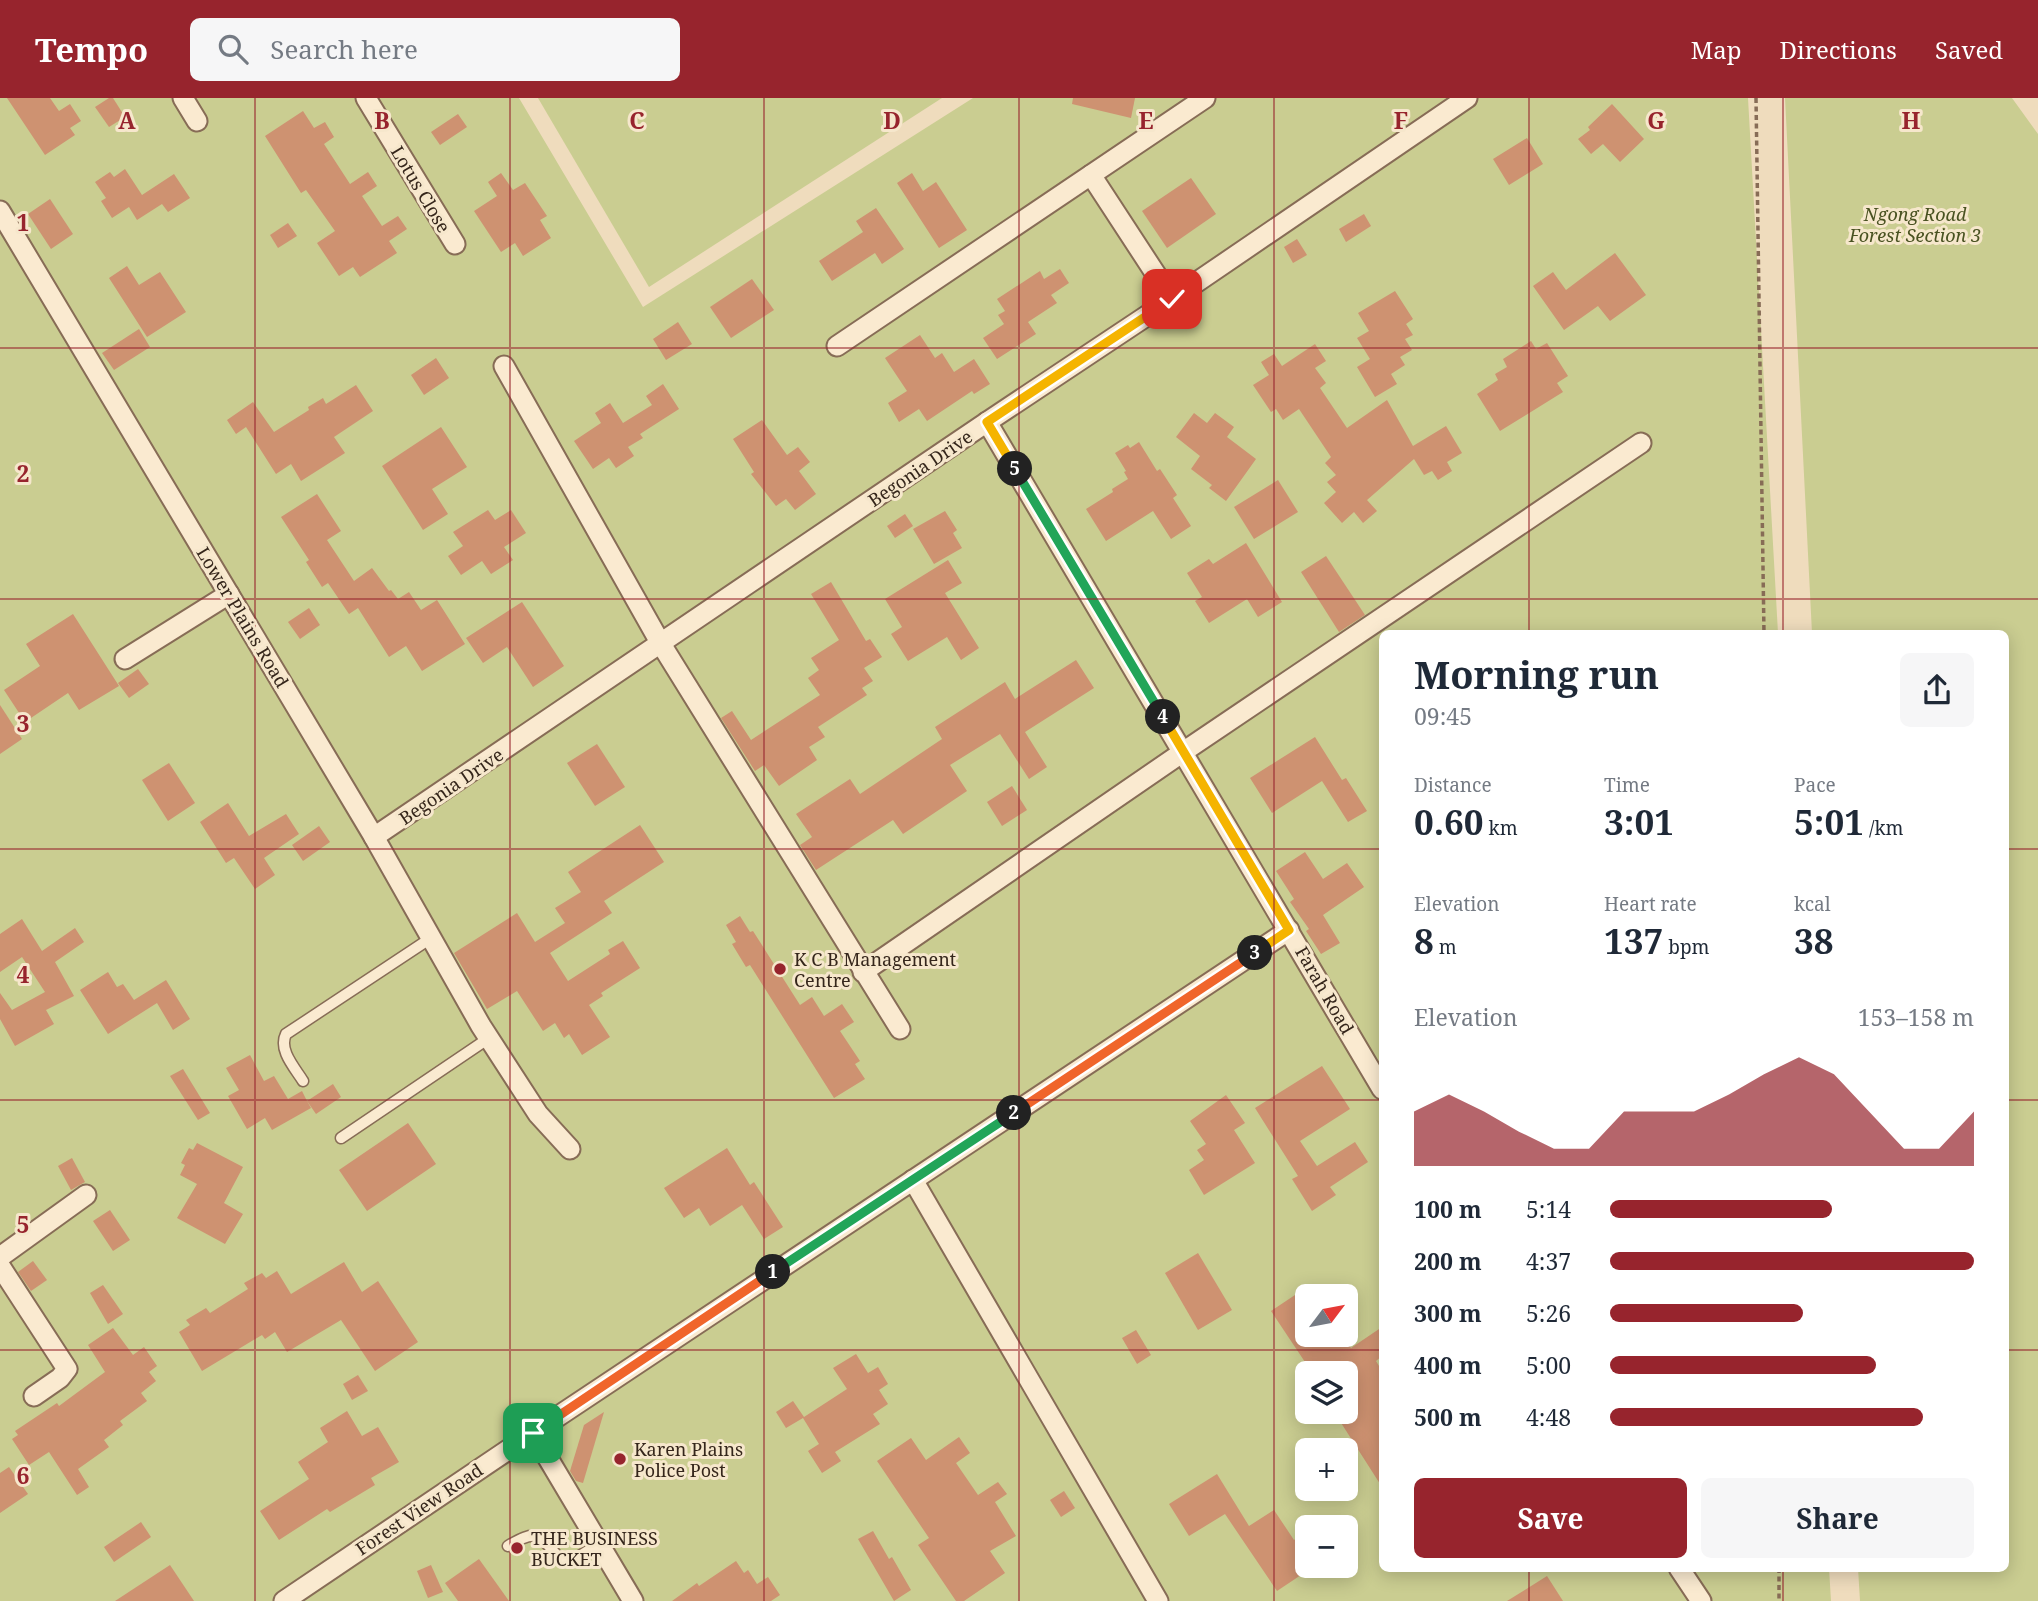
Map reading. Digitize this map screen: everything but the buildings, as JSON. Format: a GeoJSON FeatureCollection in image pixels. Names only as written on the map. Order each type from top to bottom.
{"type":"FeatureCollection","features":[{"type":"Feature","properties":{"kind":"street"},"geometry":{"type":"LineString","coordinates":[[183,98],[197,121]]}},
{"type":"Feature","properties":{"kind":"street","name":"Lotus Close"},"geometry":{"type":"LineString","coordinates":[[366,98],[455,244]]}},
{"type":"Feature","properties":{"kind":"street"},"geometry":{"type":"LineString","coordinates":[[837,346],[1205,98]]}},
{"type":"Feature","properties":{"kind":"street","name":"Begonia Drive"},"geometry":{"type":"LineString","coordinates":[[374,837],[1467,98]]}},
{"type":"Feature","properties":{"kind":"street"},"geometry":{"type":"LineString","coordinates":[[1091,175],[1172,299]]}},
{"type":"Feature","properties":{"kind":"street","name":"Lower Plains Road"},"geometry":{"type":"LineString","coordinates":[[0,211],[374,837],[485,1032],[538,1114],[570,1149]]}},
{"type":"Feature","properties":{"kind":"street"},"geometry":{"type":"LineString","coordinates":[[504,366],[661,645],[900,1029]]}},
{"type":"Feature","properties":{"kind":"street","name":"Farah Road"},"geometry":{"type":"LineString","coordinates":[[987,422],[1379,1084]]}},
{"type":"Feature","properties":{"kind":"street"},"geometry":{"type":"LineString","coordinates":[[863,972],[1641,443]]}},
{"type":"Feature","properties":{"kind":"street"},"geometry":{"type":"LineString","coordinates":[[125,659],[229,594]]}},
{"type":"Feature","properties":{"kind":"street","name":"Forest View Road"},"geometry":{"type":"LineString","coordinates":[[284,1601],[1289,930]]}},
{"type":"Feature","properties":{"kind":"street"},"geometry":{"type":"LineString","coordinates":[[913,1180],[1158,1601]]}},
{"type":"Feature","properties":{"kind":"street"},"geometry":{"type":"LineString","coordinates":[[0,1257],[86,1195]]}},
{"type":"Feature","properties":{"kind":"street"},"geometry":{"type":"LineString","coordinates":[[0,1266],[67,1369],[60,1378],[34,1396]]}},
{"type":"Feature","properties":{"kind":"street"},"geometry":{"type":"LineString","coordinates":[[533,1433],[633,1601]]}},
{"type":"Feature","properties":{"kind":"street"},"geometry":{"type":"LineString","coordinates":[[1682,1572],[1701,1601]]}},
{"type":"Feature","properties":{"kind":"lane"},"geometry":{"type":"LineString","coordinates":[[303,1081],[283,1049],[282,1041],[286,1034],[431,938]]}},
{"type":"Feature","properties":{"kind":"lane"},"geometry":{"type":"LineString","coordinates":[[341,1138],[485,1032]]}},
{"type":"Feature","properties":{"kind":"lane"},"geometry":{"type":"LineString","coordinates":[[508,1546],[530,1535],[538,1536],[562,1560],[568,1561],[599,1544]]}},
{"type":"Feature","properties":{"kind":"path"},"geometry":{"type":"LineString","coordinates":[[1756,98],[1764,630]]}},
{"type":"Feature","properties":{"kind":"path"},"geometry":{"type":"LineString","coordinates":[[1779,1572],[1779,1601]]}},
{"type":"Feature","properties":{"kind":"green space"},"geometry":{"type":"Polygon","coordinates":[[[0,98],[519,98],[643,307],[973,98],[1748,98],[1778,630],[1379,630],[1379,1572],[1829,1572],[1831,1601],[0,1601],[0,98]]]}},
{"type":"Feature","properties":{"kind":"green space"},"geometry":{"type":"Polygon","coordinates":[[[538,98],[942,98],[649,287],[538,98]]]}},
{"type":"Feature","properties":{"kind":"green space","name":"Ngong Road Forest Section 3"},"geometry":{"type":"Polygon","coordinates":[[[1785,98],[2012,98],[2038,134],[2038,1601],[1860,1601],[1858,1572],[2009,1572],[2009,630],[1812,630],[1785,98]]]}},
{"type":"Feature","properties":{"kind":"place","name":"K C B Management Centre"},"geometry":{"type":"Point","coordinates":[780,969]}},
{"type":"Feature","properties":{"kind":"place","name":"Karen Plains Police Post"},"geometry":{"type":"Point","coordinates":[620,1459]}},
{"type":"Feature","properties":{"kind":"place","name":"THE BUSINESS BUCKET"},"geometry":{"type":"Point","coordinates":[517,1548]}},
{"type":"Feature","properties":{"kind":"route"},"geometry":{"type":"LineString","coordinates":[[533,1433],[1289,930],[987,422],[1172,299]]}}]}
